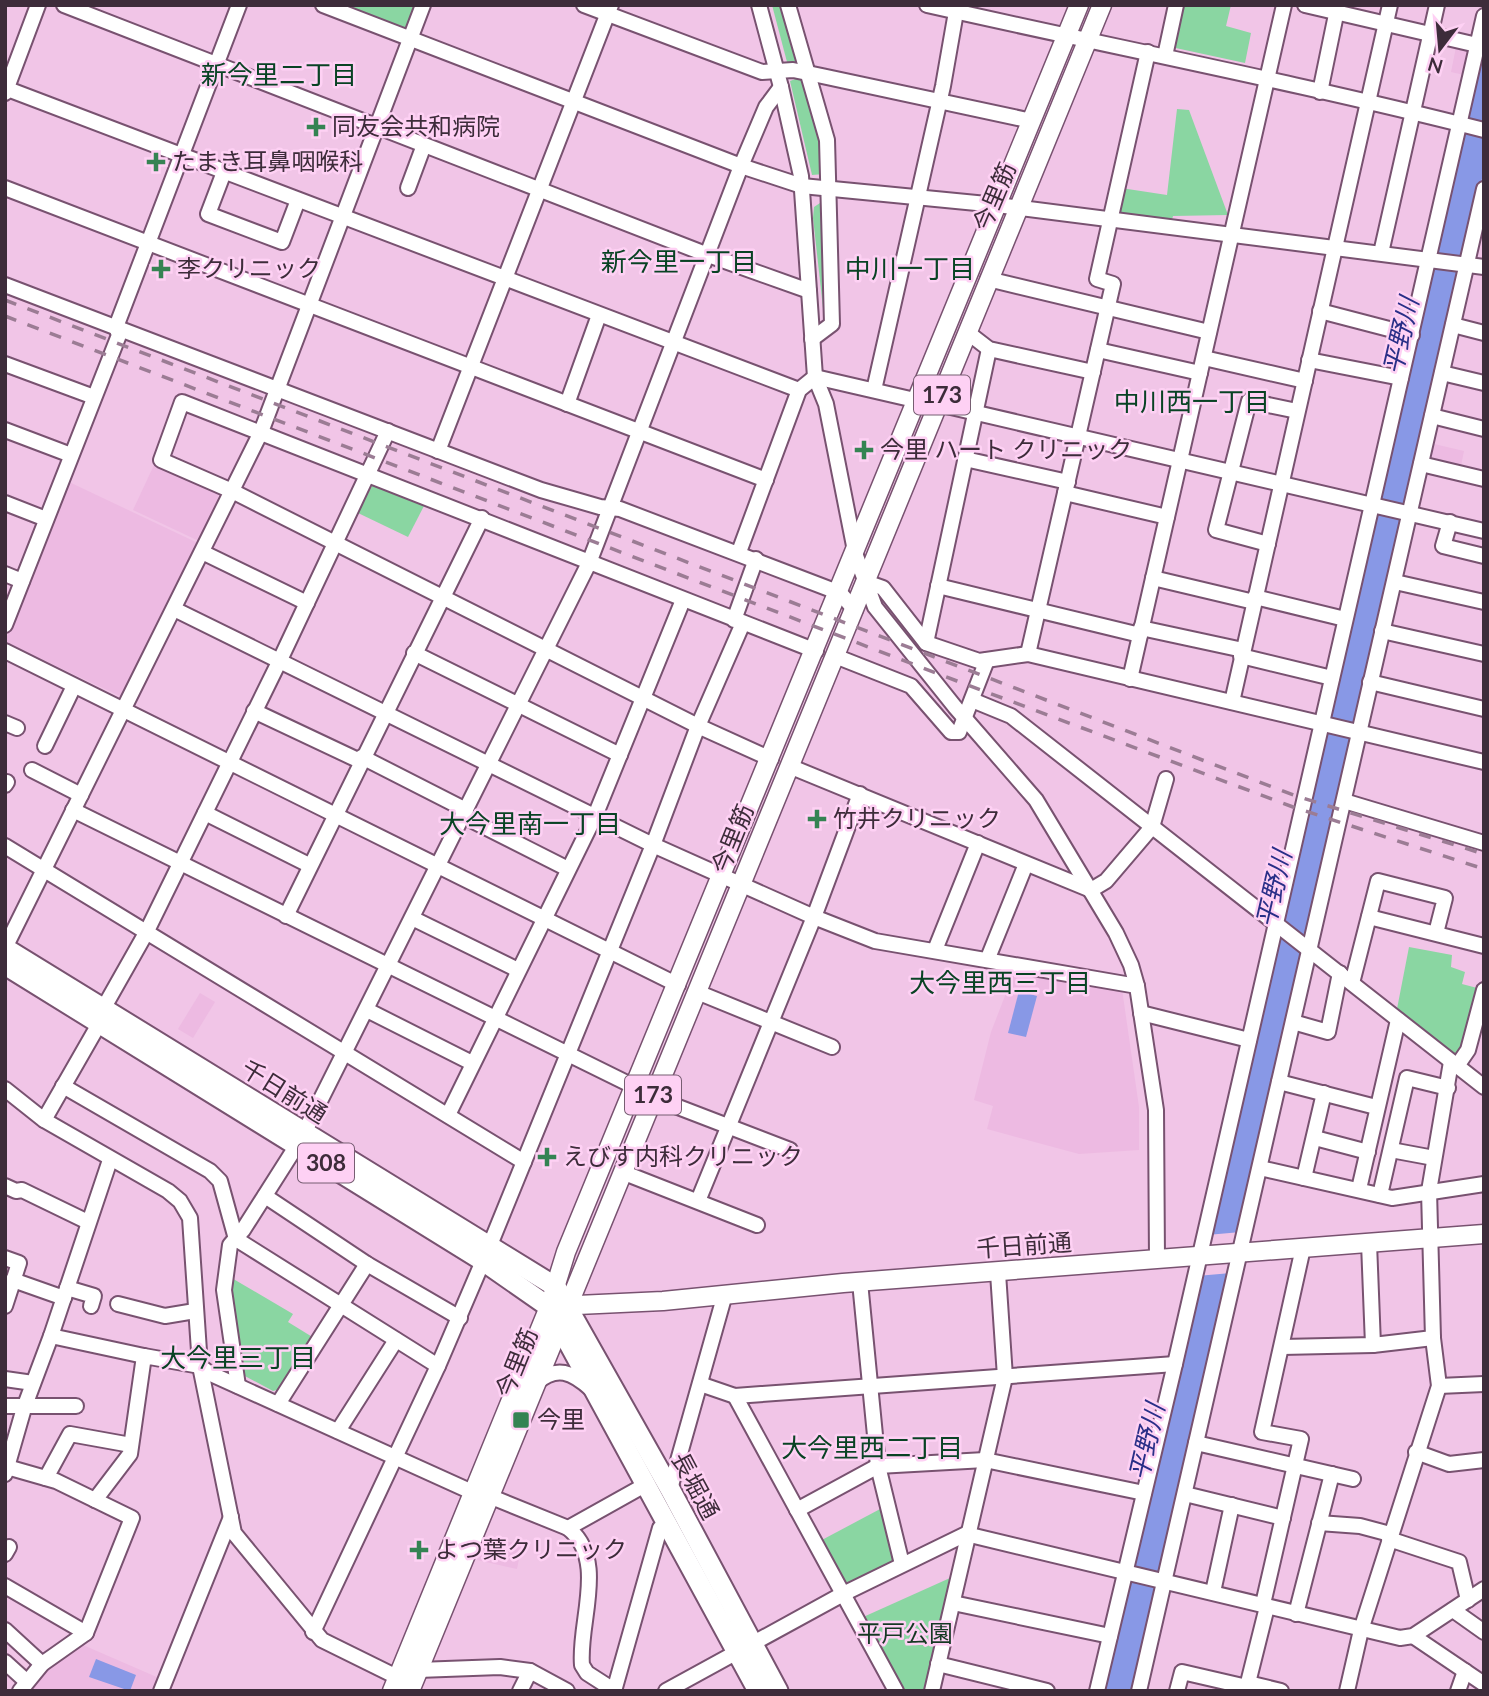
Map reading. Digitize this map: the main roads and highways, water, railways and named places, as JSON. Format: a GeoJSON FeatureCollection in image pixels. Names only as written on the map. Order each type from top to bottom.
{"type":"FeatureCollection","features":[{"type":"Feature","properties":{"kind":"highway","name":"千日前通"},"geometry":{"type":"LineString","coordinates":[[5,948],[101,1016]]}},
{"type":"Feature","properties":{"kind":"highway","name":"千日前通"},"geometry":{"type":"LineString","coordinates":[[5,965],[101,1016],[486,1253],[558,1306]]}},
{"type":"Feature","properties":{"kind":"highway","name":"千日前通"},"geometry":{"type":"LineString","coordinates":[[486,1253],[556,1287],[558,1306]]}},
{"type":"Feature","properties":{"kind":"highway","name":"長堀通"},"geometry":{"type":"LineString","coordinates":[[558,1306],[558,1325],[667,1524],[743,1647],[778,1691]]}},
{"type":"Feature","properties":{"kind":"highway","name":"長堀通"},"geometry":{"type":"LineString","coordinates":[[558,1306],[670,1489],[743,1647],[758,1691]]}},
{"type":"Feature","properties":{"kind":"main road","name":"今里筋"},"geometry":{"type":"LineString","coordinates":[[556,1287],[566,1252],[919,401],[992,206],[1032,121],[1079,5]]}},
{"type":"Feature","properties":{"kind":"main road","name":"今里筋"},"geometry":{"type":"LineString","coordinates":[[410,1691],[481,1494],[558,1306],[622,1172],[1102,5]]}},
{"type":"Feature","properties":{"kind":"main road","name":"千日前通"},"geometry":{"type":"LineString","coordinates":[[558,1306],[627,1304],[860,1282],[1484,1234]]}},
{"type":"Feature","properties":{"kind":"main road","name":"今里筋"},"geometry":{"type":"LineString","coordinates":[[394,1684],[534,1384],[558,1325]]}},
{"type":"Feature","properties":{"kind":"water"},"geometry":{"type":"Polygon","coordinates":[[[1484,31],[1484,170],[1134,1691],[1103,1691],[1484,31]]]}},
{"type":"Feature","properties":{"kind":"water"},"geometry":{"type":"Polygon","coordinates":[[[1019,991],[1037,996],[1026,1037],[1008,1033],[1019,991]]]}},
{"type":"Feature","properties":{"kind":"water"},"geometry":{"type":"Polygon","coordinates":[[[96,1659],[136,1675],[130,1691],[89,1677],[96,1659]]]}},
{"type":"Feature","properties":{"kind":"railway"},"geometry":{"type":"LineString","coordinates":[[5,300],[1296,796],[1484,854]]}},
{"type":"Feature","properties":{"kind":"railway"},"geometry":{"type":"LineString","coordinates":[[5,316],[1293,807],[1484,869]]}},
{"type":"Feature","properties":{"kind":"place","name":"同友会共和病院"},"geometry":{"type":"Point","coordinates":[316,127]}},
{"type":"Feature","properties":{"kind":"place","name":"たまき耳鼻咽喉科"},"geometry":{"type":"Point","coordinates":[156,162]}},
{"type":"Feature","properties":{"kind":"place","name":"李クリニック"},"geometry":{"type":"Point","coordinates":[161,269]}},
{"type":"Feature","properties":{"kind":"place","name":"今里 ハート クリニック"},"geometry":{"type":"Point","coordinates":[864,450]}},
{"type":"Feature","properties":{"kind":"place","name":"竹井クリニック"},"geometry":{"type":"Point","coordinates":[817,819]}},
{"type":"Feature","properties":{"kind":"place","name":"えびす内科クリニック"},"geometry":{"type":"Point","coordinates":[547,1157]}},
{"type":"Feature","properties":{"kind":"place","name":"今里"},"geometry":{"type":"Point","coordinates":[521,1420]}},
{"type":"Feature","properties":{"kind":"place","name":"よつ葉クリニック"},"geometry":{"type":"Point","coordinates":[419,1550]}},
{"type":"Feature","properties":{"kind":"district","name":"新今里二丁目"},"geometry":{"type":"Point","coordinates":[279,75]}},
{"type":"Feature","properties":{"kind":"district","name":"新今里一丁目"},"geometry":{"type":"Point","coordinates":[679,262]}},
{"type":"Feature","properties":{"kind":"district","name":"中川一丁目"},"geometry":{"type":"Point","coordinates":[910,269]}},
{"type":"Feature","properties":{"kind":"district","name":"中川西一丁目"},"geometry":{"type":"Point","coordinates":[1192,402]}},
{"type":"Feature","properties":{"kind":"district","name":"大今里南一丁目"},"geometry":{"type":"Point","coordinates":[530,824]}},
{"type":"Feature","properties":{"kind":"district","name":"大今里西三丁目"},"geometry":{"type":"Point","coordinates":[1000,983]}},
{"type":"Feature","properties":{"kind":"district","name":"大今里三丁目"},"geometry":{"type":"Point","coordinates":[238,1358]}},
{"type":"Feature","properties":{"kind":"district","name":"大今里西二丁目"},"geometry":{"type":"Point","coordinates":[872,1448]}},
{"type":"Feature","properties":{"kind":"water label","name":"平野川"},"geometry":{"type":"Point","coordinates":[1401,336]}},
{"type":"Feature","properties":{"kind":"water label","name":"平野川"},"geometry":{"type":"Point","coordinates":[1274,889]}},
{"type":"Feature","properties":{"kind":"water label","name":"平野川"},"geometry":{"type":"Point","coordinates":[1147,1442]}},
{"type":"Feature","properties":{"kind":"park label","name":"平戸公園"},"geometry":{"type":"Point","coordinates":[905,1634]}}]}
